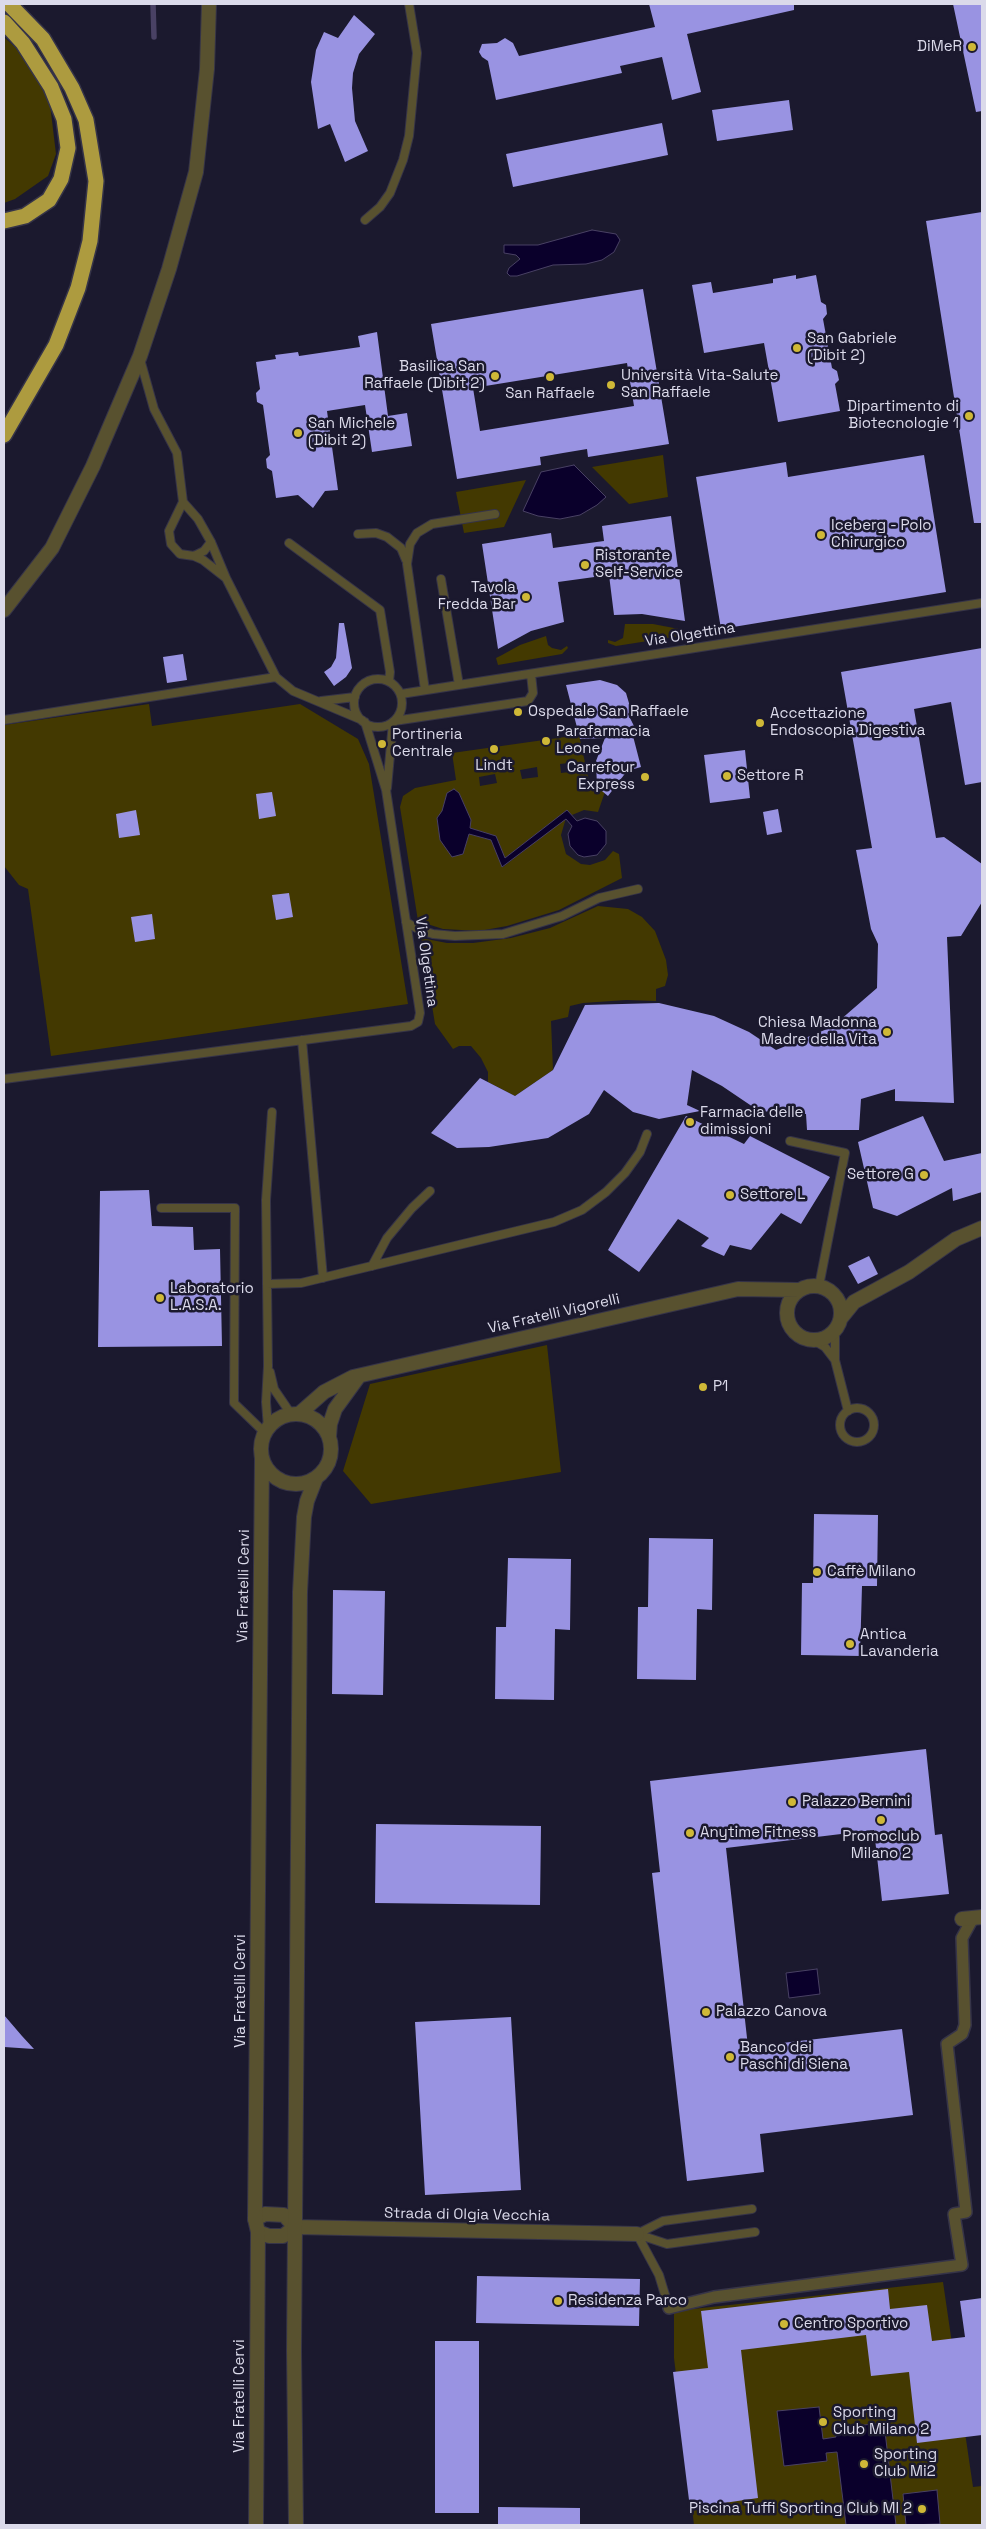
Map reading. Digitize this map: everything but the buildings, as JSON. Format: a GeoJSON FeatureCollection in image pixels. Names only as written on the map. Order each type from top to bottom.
{"type":"FeatureCollection","features":[{"type":"Feature","properties":{"kind":"highway"},"geometry":{"type":"LineString","coordinates":[[4,435],[56,345],[71,306],[85,264],[90,240],[96,181],[86,120],[72,88],[43,39],[9,4]]}},
{"type":"Feature","properties":{"kind":"highway"},"geometry":{"type":"LineString","coordinates":[[4,22],[23,43],[51,86],[64,119],[68,148],[61,179],[49,200],[25,216],[4,222]]}},
{"type":"Feature","properties":{"kind":"street"},"geometry":{"type":"LineString","coordinates":[[4,610],[56,540],[93,466],[140,356],[169,269],[196,172],[207,69],[209,4]]}},
{"type":"Feature","properties":{"kind":"street"},"geometry":{"type":"LineString","coordinates":[[757,1289],[779,1302],[789,1325],[796,1334],[805,1339],[815,1340],[826,1337],[838,1324],[848,1307],[863,1296],[909,1272],[964,1235],[982,1228]]}},
{"type":"Feature","properties":{"kind":"street"},"geometry":{"type":"LineString","coordinates":[[786,1315],[791,1298],[799,1290],[819,1286],[833,1294],[850,1297],[863,1296]]}},
{"type":"Feature","properties":{"kind":"street","name":"Via Fratelli Vigorelli"},"geometry":{"type":"LineString","coordinates":[[295,1414],[332,1386],[360,1375],[738,1289],[799,1290]]}},
{"type":"Feature","properties":{"kind":"street"},"geometry":{"type":"LineString","coordinates":[[833,1294],[840,1305],[838,1324]]}},
{"type":"Feature","properties":{"kind":"street"},"geometry":{"type":"LineString","coordinates":[[296,2525],[295,2227],[300,1592],[304,1517],[309,1494],[316,1478],[327,1464],[331,1454],[329,1437],[331,1419],[335,1409],[360,1375]]}},
{"type":"Feature","properties":{"kind":"street"},"geometry":{"type":"LineString","coordinates":[[316,1478],[297,1483],[288,1482],[271,1473],[262,1457],[261,1444],[267,1430],[277,1420],[295,1414],[318,1421],[329,1437]]}},
{"type":"Feature","properties":{"kind":"street","name":"Via Fratelli Cervi"},"geometry":{"type":"LineString","coordinates":[[256,2525],[256,2225],[262,1457]]}},
{"type":"Feature","properties":{"kind":"street"},"geometry":{"type":"LineString","coordinates":[[670,2308],[714,2297],[962,2265],[954,2214],[966,2212],[947,2044],[962,2034],[965,2025],[962,1938],[972,1918]]}},
{"type":"Feature","properties":{"kind":"street"},"geometry":{"type":"LineString","coordinates":[[265,2214],[284,2215],[295,2227],[283,2236],[269,2236],[256,2225],[265,2214]]}},
{"type":"Feature","properties":{"kind":"street","name":"Strada di Olgia Vecchia"},"geometry":{"type":"LineString","coordinates":[[295,2227],[637,2234]]}},
{"type":"Feature","properties":{"kind":"lane"},"geometry":{"type":"LineString","coordinates":[[365,220],[380,207],[390,193],[403,160],[409,136],[417,53],[409,4]]}},
{"type":"Feature","properties":{"kind":"lane"},"geometry":{"type":"LineString","coordinates":[[140,356],[154,409],[177,453],[183,502],[198,519],[211,542],[226,578],[276,677],[293,691],[378,727],[394,721],[528,701],[534,688],[531,674]]}},
{"type":"Feature","properties":{"kind":"lane"},"geometry":{"type":"LineString","coordinates":[[183,502],[172,522],[169,537],[175,550],[187,556],[194,556],[203,560],[226,578]]}},
{"type":"Feature","properties":{"kind":"lane"},"geometry":{"type":"LineString","coordinates":[[407,564],[410,544],[417,533],[428,526],[495,514]]}},
{"type":"Feature","properties":{"kind":"lane"},"geometry":{"type":"LineString","coordinates":[[358,534],[376,533],[392,540],[404,553],[425,690]]}},
{"type":"Feature","properties":{"kind":"lane"},"geometry":{"type":"LineString","coordinates":[[194,556],[204,551],[211,542]]}},
{"type":"Feature","properties":{"kind":"lane"},"geometry":{"type":"LineString","coordinates":[[289,543],[380,610],[390,672],[388,680]]}},
{"type":"Feature","properties":{"kind":"lane"},"geometry":{"type":"LineString","coordinates":[[441,579],[459,685]]}},
{"type":"Feature","properties":{"kind":"lane","name":"Via Olgettina"},"geometry":{"type":"LineString","coordinates":[[401,694],[982,603]]}},
{"type":"Feature","properties":{"kind":"lane"},"geometry":{"type":"LineString","coordinates":[[4,720],[276,677]]}},
{"type":"Feature","properties":{"kind":"lane"},"geometry":{"type":"LineString","coordinates":[[380,678],[388,680],[396,686],[401,694],[402,709],[394,721],[386,790],[363,721],[356,712],[355,697],[360,687],[370,680],[380,678]]}},
{"type":"Feature","properties":{"kind":"lane"},"geometry":{"type":"LineString","coordinates":[[317,701],[355,697]]}},
{"type":"Feature","properties":{"kind":"lane","name":"Via Olgettina"},"geometry":{"type":"LineString","coordinates":[[302,1040],[411,1026],[418,1022],[420,1013],[386,790]]}},
{"type":"Feature","properties":{"kind":"lane"},"geometry":{"type":"LineString","coordinates":[[406,922],[418,929],[441,934],[480,937],[503,934],[562,916],[599,898],[638,889]]}},
{"type":"Feature","properties":{"kind":"lane"},"geometry":{"type":"LineString","coordinates":[[4,1079],[302,1040],[323,1278]]}},
{"type":"Feature","properties":{"kind":"lane"},"geometry":{"type":"LineString","coordinates":[[267,1430],[266,1200],[272,1112]]}},
{"type":"Feature","properties":{"kind":"lane"},"geometry":{"type":"LineString","coordinates":[[267,1284],[301,1283],[554,1222],[582,1210],[606,1192],[625,1173],[640,1152],[647,1134]]}},
{"type":"Feature","properties":{"kind":"lane"},"geometry":{"type":"LineString","coordinates":[[790,1141],[845,1153],[819,1286]]}},
{"type":"Feature","properties":{"kind":"lane"},"geometry":{"type":"LineString","coordinates":[[372,1266],[387,1238],[412,1208],[430,1191]]}},
{"type":"Feature","properties":{"kind":"lane"},"geometry":{"type":"LineString","coordinates":[[161,1208],[235,1208],[234,1403],[267,1430]]}},
{"type":"Feature","properties":{"kind":"lane"},"geometry":{"type":"LineString","coordinates":[[838,1324],[835,1360],[848,1410],[840,1422],[841,1432],[853,1443],[864,1441],[873,1433],[874,1427],[871,1416],[862,1409],[848,1410]]}},
{"type":"Feature","properties":{"kind":"lane"},"geometry":{"type":"LineString","coordinates":[[815,1340],[825,1347],[835,1360]]}},
{"type":"Feature","properties":{"kind":"lane"},"geometry":{"type":"LineString","coordinates":[[268,1366],[274,1389],[295,1414]]}},
{"type":"Feature","properties":{"kind":"lane"},"geometry":{"type":"LineString","coordinates":[[637,2234],[662,2221],[752,2209]]}},
{"type":"Feature","properties":{"kind":"lane"},"geometry":{"type":"LineString","coordinates":[[637,2234],[667,2244],[755,2232]]}},
{"type":"Feature","properties":{"kind":"lane"},"geometry":{"type":"LineString","coordinates":[[637,2234],[659,2275],[670,2308]]}},
{"type":"Feature","properties":{"kind":"shaded area"},"geometry":{"type":"Polygon","coordinates":[[[4,37],[15,47],[49,96],[56,154],[48,176],[15,199],[4,203],[4,37]]]}},
{"type":"Feature","properties":{"kind":"shaded area"},"geometry":{"type":"Polygon","coordinates":[[[592,230],[616,234],[620,240],[614,252],[602,260],[586,264],[553,265],[517,276],[510,276],[507,273],[509,268],[520,259],[516,255],[504,253],[504,245],[538,245],[592,230]]]}},
{"type":"Feature","properties":{"kind":"shaded area"},"geometry":{"type":"Polygon","coordinates":[[[663,455],[668,497],[629,504],[592,467],[663,455]]]}},
{"type":"Feature","properties":{"kind":"shaded area"},"geometry":{"type":"Polygon","coordinates":[[[574,465],[606,497],[580,515],[560,519],[538,516],[523,511],[541,472],[574,465]]]}},
{"type":"Feature","properties":{"kind":"shaded area"},"geometry":{"type":"Polygon","coordinates":[[[526,480],[504,527],[464,533],[456,492],[526,480]]]}},
{"type":"Feature","properties":{"kind":"shaded area"},"geometry":{"type":"Polygon","coordinates":[[[625,624],[653,624],[679,629],[680,636],[616,646],[608,643],[608,640],[615,642],[623,638],[625,624]]]}},
{"type":"Feature","properties":{"kind":"shaded area"},"geometry":{"type":"Polygon","coordinates":[[[546,636],[548,645],[552,648],[561,650],[567,646],[568,648],[562,654],[498,665],[496,658],[520,645],[546,636]]]}},
{"type":"Feature","properties":{"kind":"shaded area"},"geometry":{"type":"Polygon","coordinates":[[[149,704],[152,726],[300,704],[358,739],[369,764],[408,1004],[51,1056],[28,889],[19,885],[4,866],[4,725],[149,704]]]}},
{"type":"Feature","properties":{"kind":"shaded area"},"geometry":{"type":"Polygon","coordinates":[[[579,735],[589,781],[599,779],[607,786],[598,812],[584,810],[572,815],[567,810],[505,858],[496,836],[470,828],[471,820],[459,793],[447,794],[442,811],[437,818],[440,840],[463,854],[469,834],[491,840],[503,867],[566,818],[561,835],[566,854],[581,864],[590,865],[605,860],[613,851],[619,854],[622,878],[559,910],[507,926],[479,931],[443,929],[418,921],[400,807],[403,796],[415,788],[456,780],[452,753],[579,735]],[[577,762],[560,764],[561,773],[578,771],[577,762]],[[537,767],[520,770],[522,779],[538,777],[537,767]],[[495,774],[479,777],[480,786],[497,783],[495,774]]]}},
{"type":"Feature","properties":{"kind":"shaded area"},"geometry":{"type":"Polygon","coordinates":[[[454,789],[459,793],[471,820],[470,828],[496,836],[505,858],[567,810],[577,821],[585,818],[597,821],[606,831],[606,844],[597,855],[584,857],[578,855],[570,846],[568,834],[572,826],[566,819],[502,867],[491,840],[469,834],[463,854],[452,857],[440,840],[437,818],[442,811],[447,793],[454,789]]]}},
{"type":"Feature","properties":{"kind":"shaded area"},"geometry":{"type":"Polygon","coordinates":[[[598,906],[628,909],[642,917],[655,931],[666,960],[668,975],[665,986],[656,989],[656,1001],[626,1000],[583,1003],[570,1006],[568,1017],[551,1021],[553,1070],[515,1096],[488,1082],[488,1072],[481,1058],[471,1046],[459,1046],[453,1049],[435,1024],[421,938],[447,943],[473,943],[511,938],[550,928],[598,906]]]}},
{"type":"Feature","properties":{"kind":"shaded area"},"geometry":{"type":"Polygon","coordinates":[[[547,1345],[561,1472],[371,1504],[343,1471],[370,1384],[547,1345]]]}},
{"type":"Feature","properties":{"kind":"shaded area"},"geometry":{"type":"Polygon","coordinates":[[[817,1969],[820,1994],[789,1998],[786,1973],[817,1969]]]}},
{"type":"Feature","properties":{"kind":"shaded area","name":"Sporting Club Milano 2"},"geometry":{"type":"Polygon","coordinates":[[[943,2282],[973,2487],[982,2486],[982,2525],[694,2525],[674,2358],[674,2311],[943,2282]]]}},
{"type":"Feature","properties":{"kind":"shaded area","name":"Sporting Club Mi2"},"geometry":{"type":"Polygon","coordinates":[[[819,2407],[823,2439],[836,2437],[835,2428],[884,2423],[896,2525],[846,2525],[837,2452],[826,2453],[827,2461],[784,2466],[777,2411],[819,2407]]]}},
{"type":"Feature","properties":{"kind":"shaded area","name":"Piscina Tuffi Sporting Club MI 2"},"geometry":{"type":"Polygon","coordinates":[[[937,2490],[940,2524],[906,2525],[903,2494],[937,2490]]]}},
{"type":"Feature","properties":{"kind":"waterway"},"geometry":{"type":"LineString","coordinates":[[153,4],[154,37]]}},
{"type":"Feature","properties":{"kind":"place","name":"DiMeR"},"geometry":{"type":"Point","coordinates":[972,47]}},
{"type":"Feature","properties":{"kind":"place","name":"San Gabriele (Dibit 2)"},"geometry":{"type":"Point","coordinates":[797,348]}},
{"type":"Feature","properties":{"kind":"place","name":"Basilica San Raffaele (Dibit 2)"},"geometry":{"type":"Point","coordinates":[495,376]}},
{"type":"Feature","properties":{"kind":"place","name":"San Raffaele"},"geometry":{"type":"Point","coordinates":[550,377]}},
{"type":"Feature","properties":{"kind":"place","name":"Università Vita-Salute San Raffaele"},"geometry":{"type":"Point","coordinates":[611,385]}},
{"type":"Feature","properties":{"kind":"place","name":"Dipartimento di Biotecnologie 1"},"geometry":{"type":"Point","coordinates":[969,416]}},
{"type":"Feature","properties":{"kind":"place","name":"San Michele (Dibit 2)"},"geometry":{"type":"Point","coordinates":[298,433]}},
{"type":"Feature","properties":{"kind":"place","name":"Iceberg - Polo Chirurgico"},"geometry":{"type":"Point","coordinates":[821,535]}},
{"type":"Feature","properties":{"kind":"place","name":"Ristorante Self-Service"},"geometry":{"type":"Point","coordinates":[585,565]}},
{"type":"Feature","properties":{"kind":"place","name":"Tavola Fredda Bar"},"geometry":{"type":"Point","coordinates":[526,597]}},
{"type":"Feature","properties":{"kind":"place","name":"Ospedale San Raffaele"},"geometry":{"type":"Point","coordinates":[518,712]}},
{"type":"Feature","properties":{"kind":"place","name":"Accettazione Endoscopia Digestiva"},"geometry":{"type":"Point","coordinates":[760,723]}},
{"type":"Feature","properties":{"kind":"place","name":"Parafarmacia Leone"},"geometry":{"type":"Point","coordinates":[546,741]}},
{"type":"Feature","properties":{"kind":"place","name":"Portineria Centrale"},"geometry":{"type":"Point","coordinates":[382,744]}},
{"type":"Feature","properties":{"kind":"place","name":"Lindt"},"geometry":{"type":"Point","coordinates":[494,749]}},
{"type":"Feature","properties":{"kind":"place","name":"Settore R"},"geometry":{"type":"Point","coordinates":[727,776]}},
{"type":"Feature","properties":{"kind":"place","name":"Carrefour Express"},"geometry":{"type":"Point","coordinates":[645,777]}},
{"type":"Feature","properties":{"kind":"place","name":"Chiesa Madonna Madre della Vita"},"geometry":{"type":"Point","coordinates":[887,1032]}},
{"type":"Feature","properties":{"kind":"place","name":"Farmacia delle dimissioni"},"geometry":{"type":"Point","coordinates":[690,1122]}},
{"type":"Feature","properties":{"kind":"place","name":"Settore G"},"geometry":{"type":"Point","coordinates":[924,1175]}},
{"type":"Feature","properties":{"kind":"place","name":"Settore L"},"geometry":{"type":"Point","coordinates":[730,1195]}},
{"type":"Feature","properties":{"kind":"place","name":"Laboratorio L.A.S.A."},"geometry":{"type":"Point","coordinates":[160,1298]}},
{"type":"Feature","properties":{"kind":"place","name":"P1"},"geometry":{"type":"Point","coordinates":[703,1387]}},
{"type":"Feature","properties":{"kind":"place","name":"Caffè Milano"},"geometry":{"type":"Point","coordinates":[817,1572]}},
{"type":"Feature","properties":{"kind":"place","name":"Antica Lavanderia"},"geometry":{"type":"Point","coordinates":[850,1644]}},
{"type":"Feature","properties":{"kind":"place","name":"Palazzo Bernini"},"geometry":{"type":"Point","coordinates":[792,1802]}},
{"type":"Feature","properties":{"kind":"place","name":"Promoclub Milano 2"},"geometry":{"type":"Point","coordinates":[881,1820]}},
{"type":"Feature","properties":{"kind":"place","name":"Anytime Fitness"},"geometry":{"type":"Point","coordinates":[690,1833]}},
{"type":"Feature","properties":{"kind":"place","name":"Palazzo Canova"},"geometry":{"type":"Point","coordinates":[706,2012]}},
{"type":"Feature","properties":{"kind":"place","name":"Banco dei Paschi di Siena"},"geometry":{"type":"Point","coordinates":[730,2057]}},
{"type":"Feature","properties":{"kind":"place","name":"Residenza Parco"},"geometry":{"type":"Point","coordinates":[558,2301]}},
{"type":"Feature","properties":{"kind":"place","name":"Centro Sportivo"},"geometry":{"type":"Point","coordinates":[784,2324]}},
{"type":"Feature","properties":{"kind":"place","name":"Sporting Club Milano 2"},"geometry":{"type":"Point","coordinates":[823,2422]}},
{"type":"Feature","properties":{"kind":"place","name":"Sporting Club Mi2"},"geometry":{"type":"Point","coordinates":[864,2464]}},
{"type":"Feature","properties":{"kind":"place","name":"Piscina Tuffi Sporting Club MI 2"},"geometry":{"type":"Point","coordinates":[922,2509]}}]}
